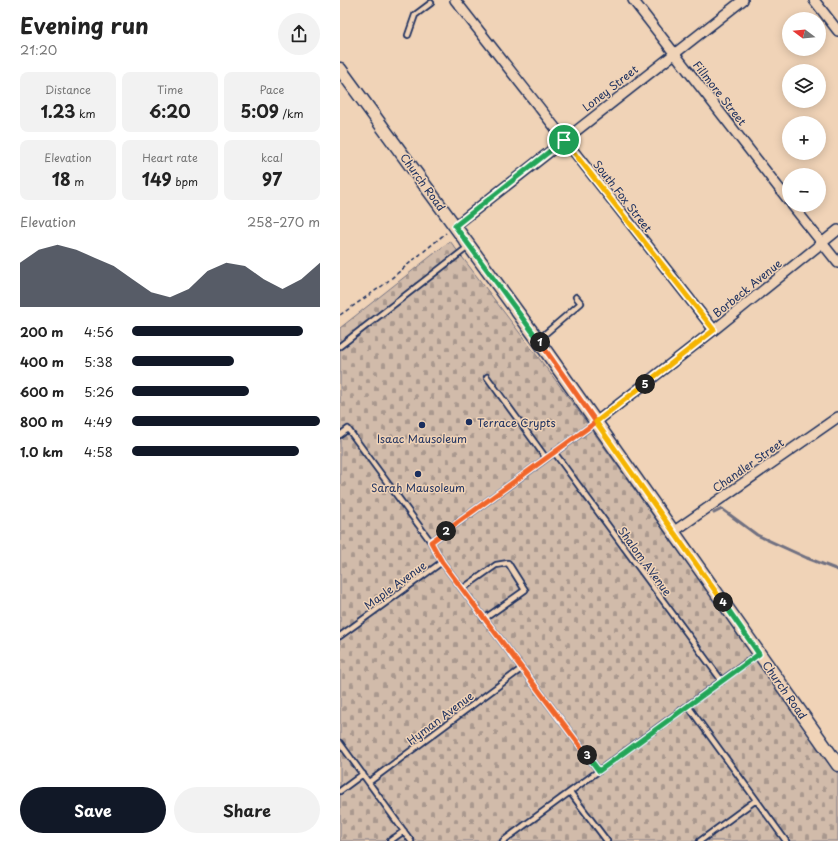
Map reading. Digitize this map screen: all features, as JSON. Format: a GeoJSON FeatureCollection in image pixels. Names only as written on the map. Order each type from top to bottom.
{"type":"FeatureCollection","features":[{"type":"Feature","properties":{"kind":"street","name":"South Fox Street"},"geometry":{"type":"LineString","coordinates":[[455,0],[714,330]]}},
{"type":"Feature","properties":{"kind":"street","name":"Fillmore Street"},"geometry":{"type":"LineString","coordinates":[[633,0],[782,192]]}},
{"type":"Feature","properties":{"kind":"street","name":"Loney Street"},"geometry":{"type":"LineString","coordinates":[[455,226],[743,0]]}},
{"type":"Feature","properties":{"kind":"street"},"geometry":{"type":"LineString","coordinates":[[814,0],[838,31]]}},
{"type":"Feature","properties":{"kind":"street","name":"Church Road"},"geometry":{"type":"LineString","coordinates":[[340,69],[538,340],[838,765]]}},
{"type":"Feature","properties":{"kind":"street"},"geometry":{"type":"LineString","coordinates":[[798,212],[838,263]]}},
{"type":"Feature","properties":{"kind":"street","name":"Borbeck Avenue"},"geometry":{"type":"LineString","coordinates":[[596,422],[714,330],[838,230]]}},
{"type":"Feature","properties":{"kind":"street","name":"Chandler Street"},"geometry":{"type":"LineString","coordinates":[[673,532],[838,417]]}},
{"type":"Feature","properties":{"kind":"lane"},"geometry":{"type":"LineString","coordinates":[[408,35],[415,15],[431,3]]}},
{"type":"Feature","properties":{"kind":"lane"},"geometry":{"type":"LineString","coordinates":[[340,346],[470,246]]}},
{"type":"Feature","properties":{"kind":"lane"},"geometry":{"type":"LineString","coordinates":[[538,340],[580,303],[576,297]]}},
{"type":"Feature","properties":{"kind":"lane"},"geometry":{"type":"LineString","coordinates":[[487,377],[546,458]]}},
{"type":"Feature","properties":{"kind":"lane"},"geometry":{"type":"LineString","coordinates":[[431,542],[596,422]]}},
{"type":"Feature","properties":{"kind":"lane"},"geometry":{"type":"LineString","coordinates":[[340,435],[348,429],[431,542],[442,562],[599,771]]}},
{"type":"Feature","properties":{"kind":"lane","name":"Shalom AVenue"},"geometry":{"type":"LineString","coordinates":[[554,452],[722,681]]}},
{"type":"Feature","properties":{"kind":"lane","name":"Maple Avenue"},"geometry":{"type":"LineString","coordinates":[[340,636],[442,562]]}},
{"type":"Feature","properties":{"kind":"lane"},"geometry":{"type":"LineString","coordinates":[[462,589],[496,565],[508,563],[526,590],[484,619]]}},
{"type":"Feature","properties":{"kind":"lane"},"geometry":{"type":"LineString","coordinates":[[503,841],[759,654]]}},
{"type":"Feature","properties":{"kind":"lane","name":"Hyman Avenue"},"geometry":{"type":"LineString","coordinates":[[369,782],[521,669]]}},
{"type":"Feature","properties":{"kind":"lane"},"geometry":{"type":"LineString","coordinates":[[688,706],[786,841]]}},
{"type":"Feature","properties":{"kind":"lane"},"geometry":{"type":"LineString","coordinates":[[340,743],[411,841]]}},
{"type":"Feature","properties":{"kind":"lane"},"geometry":{"type":"LineString","coordinates":[[340,791],[363,774]]}},
{"type":"Feature","properties":{"kind":"lane"},"geometry":{"type":"LineString","coordinates":[[570,792],[607,841]]}},
{"type":"Feature","properties":{"kind":"lane"},"geometry":{"type":"LineString","coordinates":[[700,841],[756,800]]}},
{"type":"Feature","properties":{"kind":"lane"},"geometry":{"type":"LineString","coordinates":[[390,841],[404,831]]}},
{"type":"Feature","properties":{"kind":"path"},"geometry":{"type":"LineString","coordinates":[[340,315],[382,286],[455,226]]}},
{"type":"Feature","properties":{"kind":"green space"},"geometry":{"type":"Polygon","coordinates":[[[450,241],[566,394],[838,774],[838,841],[340,841],[340,328],[450,241]]]}},
{"type":"Feature","properties":{"kind":"waterway"},"geometry":{"type":"LineString","coordinates":[[714,513],[722,509],[757,535],[807,558],[838,570]]}},
{"type":"Feature","properties":{"kind":"place","name":"Terrace Crypts"},"geometry":{"type":"Point","coordinates":[469,422]}},
{"type":"Feature","properties":{"kind":"place","name":"Isaac Mausoleum"},"geometry":{"type":"Point","coordinates":[422,425]}},
{"type":"Feature","properties":{"kind":"place","name":"Sarah Mausoleum"},"geometry":{"type":"Point","coordinates":[418,474]}},
{"type":"Feature","properties":{"kind":"route"},"geometry":{"type":"LineString","coordinates":[[564,140],[455,226],[596,422],[431,542],[442,562],[599,771],[759,654],[596,422],[714,330],[564,140]]}}]}
